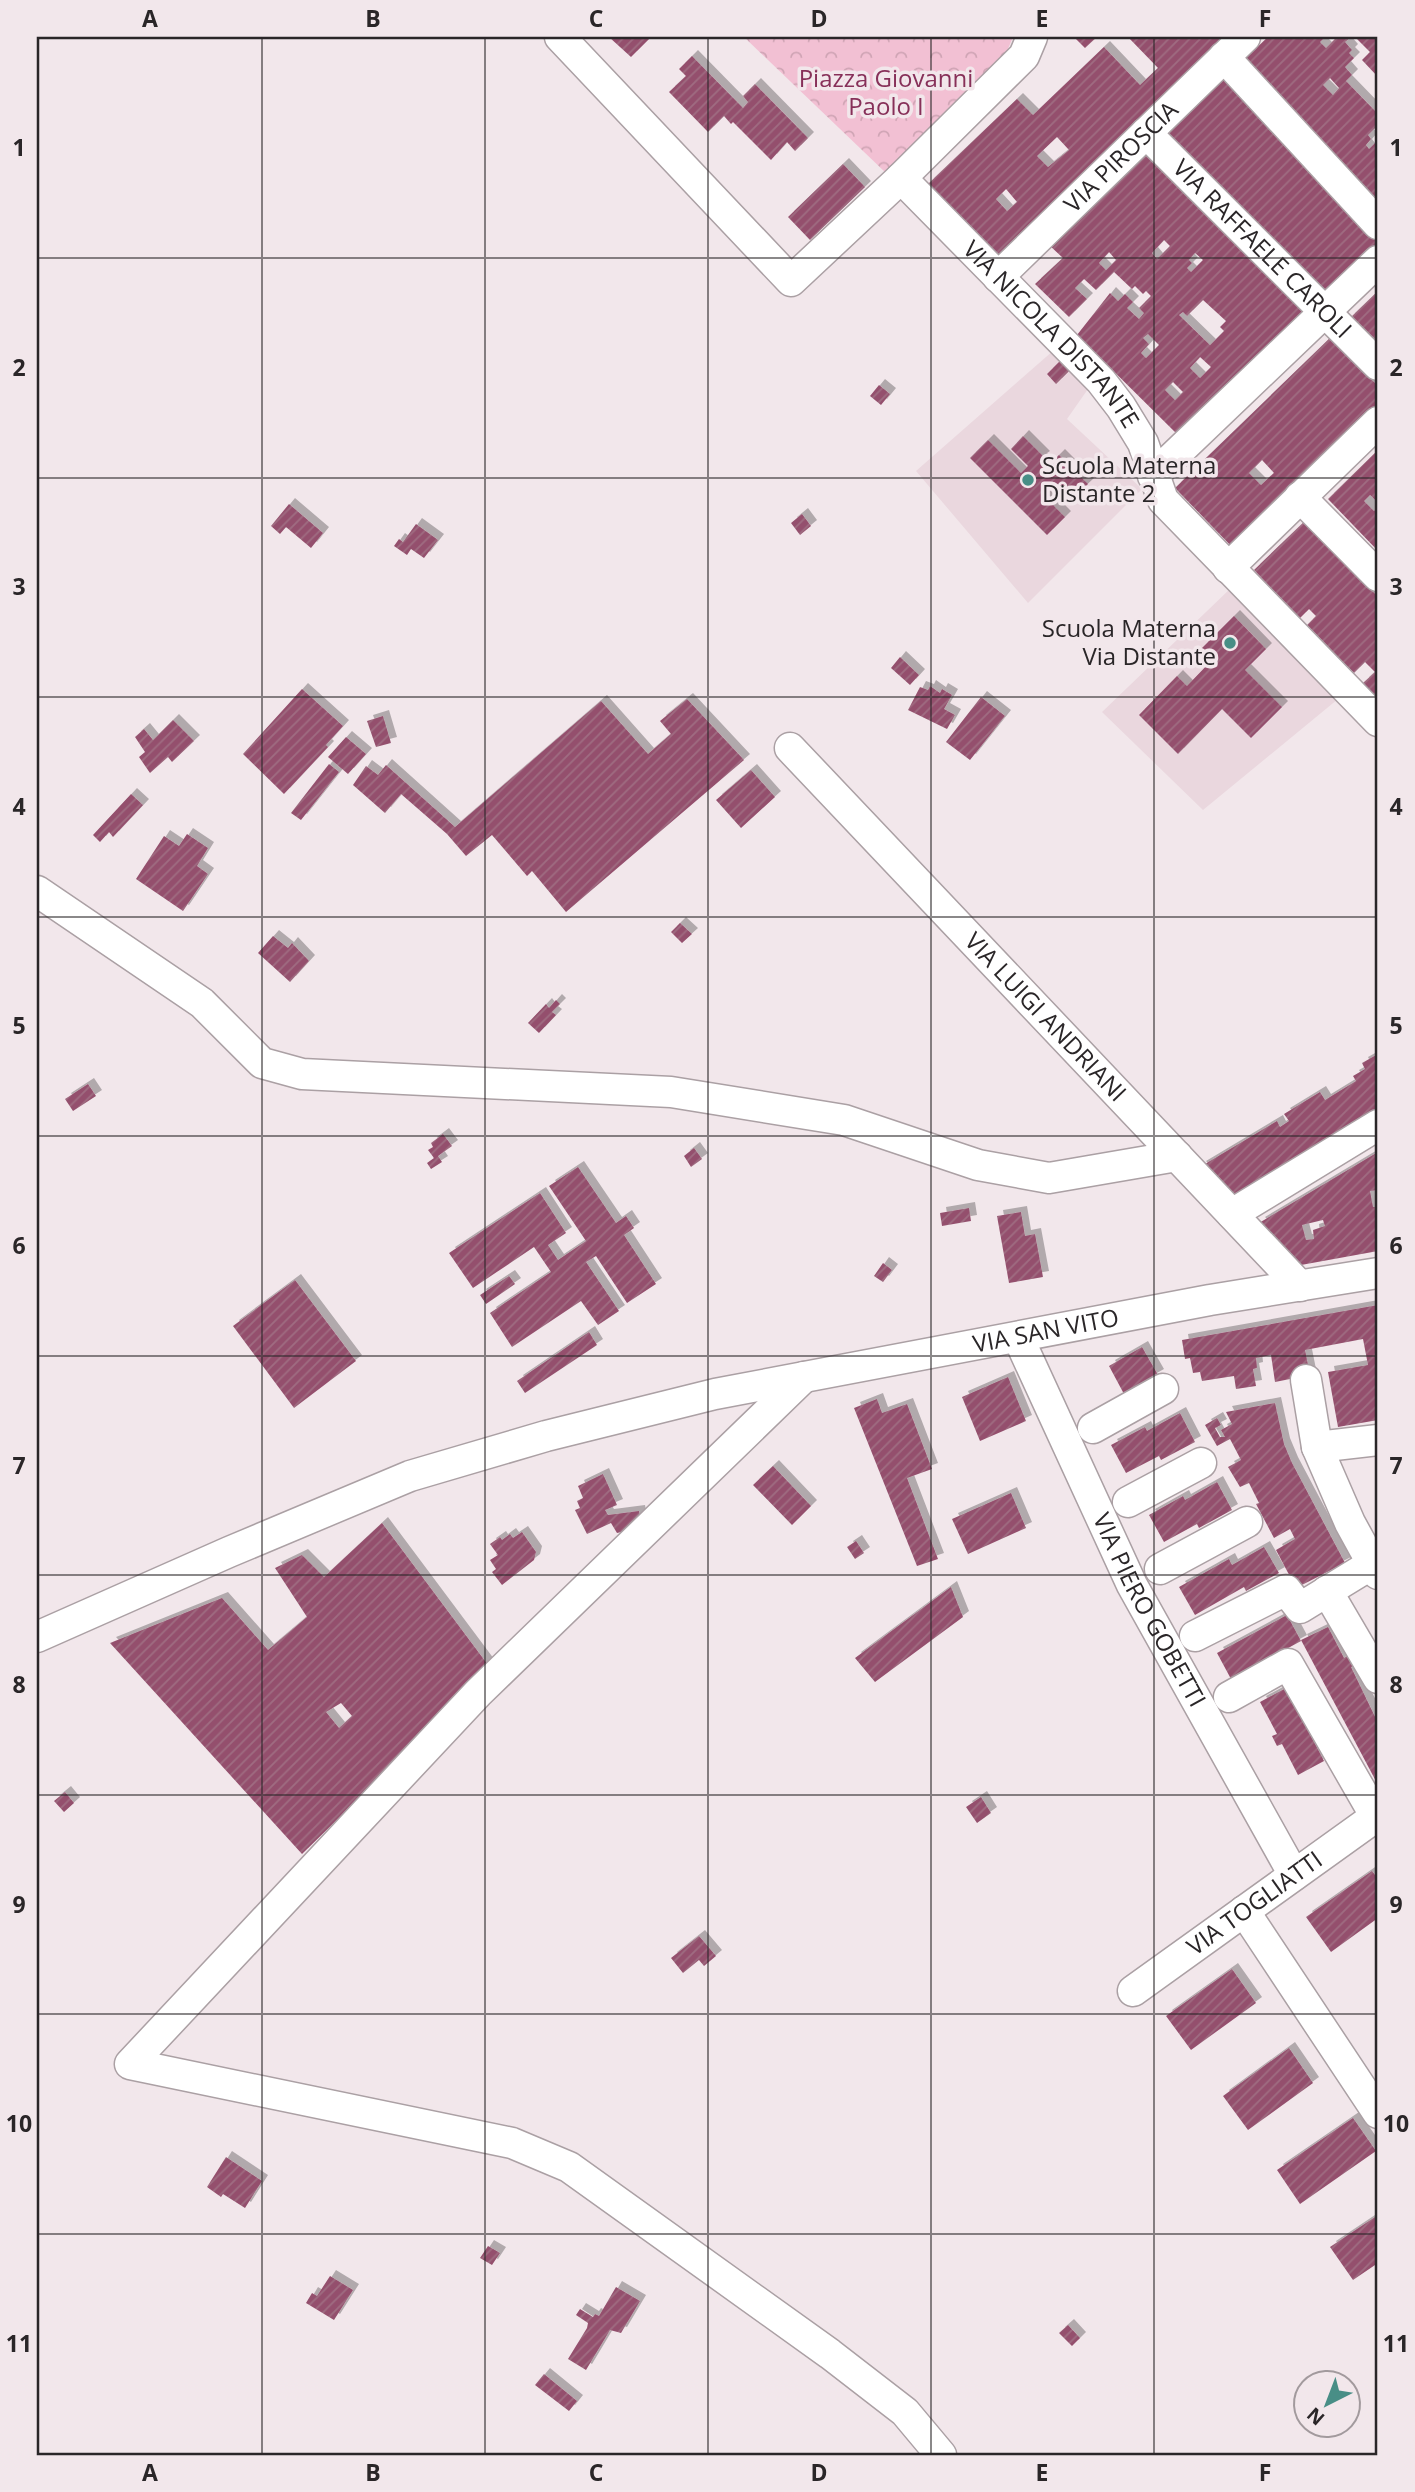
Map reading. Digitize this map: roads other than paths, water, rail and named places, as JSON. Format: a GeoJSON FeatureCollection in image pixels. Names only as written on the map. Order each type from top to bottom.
{"type":"FeatureCollection","features":[{"type":"Feature","properties":{"kind":"street"},"geometry":{"type":"LineString","coordinates":[[566,39],[791,281],[901,178],[1020,43]]}},
{"type":"Feature","properties":{"kind":"street"},"geometry":{"type":"LineString","coordinates":[[1234,47],[1378,224]]}},
{"type":"Feature","properties":{"kind":"street","name":"VIA PIROSCIA"},"geometry":{"type":"LineString","coordinates":[[998,277],[1234,47]]}},
{"type":"Feature","properties":{"kind":"street","name":"VIA RAFFAELE CAROLI"},"geometry":{"type":"LineString","coordinates":[[1146,133],[1378,365]]}},
{"type":"Feature","properties":{"kind":"street","name":"VIA NICOLA DISTANTE"},"geometry":{"type":"LineString","coordinates":[[901,178],[1101,381],[1143,443],[1163,500],[1378,721]]}},
{"type":"Feature","properties":{"kind":"street"},"geometry":{"type":"LineString","coordinates":[[1153,476],[1378,261]]}},
{"type":"Feature","properties":{"kind":"street"},"geometry":{"type":"LineString","coordinates":[[1228,568],[1378,422]]}},
{"type":"Feature","properties":{"kind":"street"},"geometry":{"type":"LineString","coordinates":[[1300,497],[1378,576]]}},
{"type":"Feature","properties":{"kind":"street","name":"VIA LUIGI ANDRIANI"},"geometry":{"type":"LineString","coordinates":[[790,748],[1300,1286]]}},
{"type":"Feature","properties":{"kind":"street"},"geometry":{"type":"LineString","coordinates":[[37,891],[202,1003],[262,1063],[302,1074],[671,1092],[844,1120],[978,1165],[1049,1178],[1177,1156]]}},
{"type":"Feature","properties":{"kind":"street"},"geometry":{"type":"LineString","coordinates":[[1232,1214],[1378,1125]]}},
{"type":"Feature","properties":{"kind":"street","name":"VIA SAN VITO"},"geometry":{"type":"LineString","coordinates":[[37,1637],[410,1476],[546,1436],[715,1394],[1018,1336],[1378,1273]]}},
{"type":"Feature","properties":{"kind":"street","name":"VIA PIERO GOBETTI"},"geometry":{"type":"LineString","coordinates":[[1018,1336],[1132,1585],[1294,1875]]}},
{"type":"Feature","properties":{"kind":"street"},"geometry":{"type":"LineString","coordinates":[[804,1377],[478,1693],[130,2064],[512,2143],[569,2167],[830,2354],[905,2412],[941,2455]]}},
{"type":"Feature","properties":{"kind":"street"},"geometry":{"type":"LineString","coordinates":[[1195,1636],[1286,1590],[1300,1608],[1327,1591],[1375,1569],[1350,1523],[1317,1447],[1306,1380]]}},
{"type":"Feature","properties":{"kind":"street"},"geometry":{"type":"LineString","coordinates":[[1093,1428],[1163,1389]]}},
{"type":"Feature","properties":{"kind":"street"},"geometry":{"type":"LineString","coordinates":[[1317,1447],[1378,1440]]}},
{"type":"Feature","properties":{"kind":"street"},"geometry":{"type":"LineString","coordinates":[[1128,1502],[1200,1463]]}},
{"type":"Feature","properties":{"kind":"street"},"geometry":{"type":"LineString","coordinates":[[1160,1569],[1247,1522]]}},
{"type":"Feature","properties":{"kind":"street"},"geometry":{"type":"LineString","coordinates":[[1327,1591],[1378,1678]]}},
{"type":"Feature","properties":{"kind":"street"},"geometry":{"type":"LineString","coordinates":[[1228,1697],[1288,1664],[1375,1824]]}},
{"type":"Feature","properties":{"kind":"street","name":"VIA TOGLIATTI"},"geometry":{"type":"LineString","coordinates":[[1133,1991],[1294,1875],[1375,1824]]}},
{"type":"Feature","properties":{"kind":"street"},"geometry":{"type":"LineString","coordinates":[[1244,1911],[1378,2113]]}},
{"type":"Feature","properties":{"kind":"place","name":"Scuola Materna Distante 2"},"geometry":{"type":"Point","coordinates":[1028,480]}},
{"type":"Feature","properties":{"kind":"place","name":"Scuola Materna Via Distante"},"geometry":{"type":"Point","coordinates":[1230,643]}},
{"type":"Feature","properties":{"kind":"park label","name":"Piazza Giovanni Paolo I"},"geometry":{"type":"Point","coordinates":[886,93]}}]}
